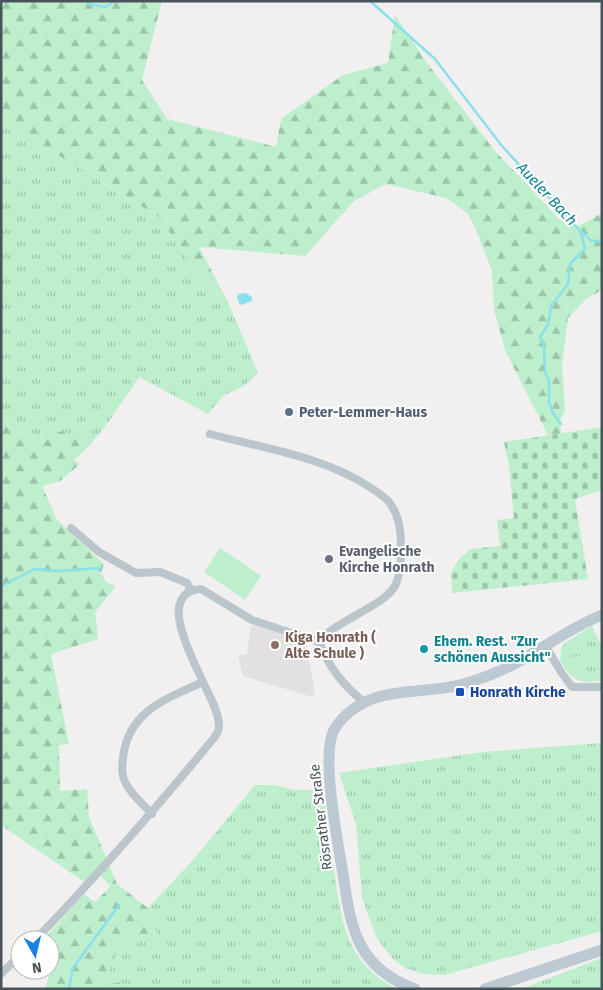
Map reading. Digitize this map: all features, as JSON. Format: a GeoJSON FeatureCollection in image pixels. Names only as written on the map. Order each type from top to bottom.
{"type":"FeatureCollection","features":[{"type":"Feature","properties":{"kind":"street"},"geometry":{"type":"LineString","coordinates":[[210,434],[312,460],[361,482],[388,501],[394,509],[400,528],[401,547],[401,564],[396,585],[381,599],[329,631],[319,642]]}},
{"type":"Feature","properties":{"kind":"street"},"geometry":{"type":"LineString","coordinates":[[71,528],[99,552],[136,573],[160,572],[187,583],[191,590]]}},
{"type":"Feature","properties":{"kind":"street"},"geometry":{"type":"LineString","coordinates":[[45,930],[152,814],[214,738],[219,728],[216,711],[184,638],[178,617],[178,605],[183,594],[191,590],[201,589],[252,620],[319,642]]}},
{"type":"Feature","properties":{"kind":"street","name":"Rösrather Straße"},"geometry":{"type":"LineString","coordinates":[[415,989],[385,974],[365,953],[357,940],[348,912],[329,776],[329,747],[334,731],[341,720],[364,703],[389,694],[464,684],[508,667],[602,614]]}},
{"type":"Feature","properties":{"kind":"street"},"geometry":{"type":"LineString","coordinates":[[319,642],[327,662],[342,683],[364,703]]}},
{"type":"Feature","properties":{"kind":"street"},"geometry":{"type":"LineString","coordinates":[[545,645],[560,672],[572,687],[602,687]]}},
{"type":"Feature","properties":{"kind":"street"},"geometry":{"type":"LineString","coordinates":[[152,814],[126,784],[122,772],[127,739],[135,725],[149,708],[203,682]]}},
{"type":"Feature","properties":{"kind":"street"},"geometry":{"type":"LineString","coordinates":[[485,989],[602,950]]}},
{"type":"Feature","properties":{"kind":"street"},"geometry":{"type":"LineString","coordinates":[[1,974],[10,965]]}},
{"type":"Feature","properties":{"kind":"shaded area"},"geometry":{"type":"Polygon","coordinates":[[[251,625],[300,639],[307,647],[315,696],[243,676],[238,656],[247,654],[251,625]]]}},
{"type":"Feature","properties":{"kind":"green space"},"geometry":{"type":"Polygon","coordinates":[[[1,1],[162,1],[142,80],[167,119],[276,147],[281,119],[343,75],[388,63],[395,15],[427,63],[495,151],[560,220],[579,226],[602,213],[602,290],[586,299],[568,318],[562,366],[565,409],[560,421],[561,434],[548,435],[505,350],[494,310],[492,271],[476,229],[467,213],[446,198],[386,184],[354,201],[305,256],[199,247],[228,302],[204,283],[159,217],[1,120],[1,1]]]}},
{"type":"Feature","properties":{"kind":"green space"},"geometry":{"type":"Polygon","coordinates":[[[1,120],[159,217],[204,283],[228,302],[258,373],[244,386],[223,396],[208,414],[139,377],[107,424],[89,446],[64,432],[31,438],[1,424],[1,120]]]}},
{"type":"Feature","properties":{"kind":"green space"},"geometry":{"type":"Polygon","coordinates":[[[1,424],[31,438],[64,431],[89,446],[74,460],[80,464],[60,481],[42,486],[57,520],[104,564],[101,573],[106,582],[116,586],[95,612],[98,639],[51,654],[69,744],[59,745],[60,791],[87,789],[89,817],[117,884],[148,908],[158,935],[120,941],[105,985],[121,982],[123,989],[45,989],[48,980],[60,980],[60,930],[52,930],[84,894],[95,902],[111,886],[95,871],[84,882],[1,825],[1,424]]]}},
{"type":"Feature","properties":{"kind":"green space"},"geometry":{"type":"Polygon","coordinates":[[[602,427],[602,490],[575,499],[588,579],[452,593],[451,573],[459,559],[471,549],[500,546],[497,520],[514,518],[509,466],[504,442],[602,427]]]}},
{"type":"Feature","properties":{"kind":"green space"},"geometry":{"type":"Polygon","coordinates":[[[220,548],[261,576],[245,600],[204,572],[220,548]]]}},
{"type":"Feature","properties":{"kind":"green space"},"geometry":{"type":"Polygon","coordinates":[[[592,626],[601,645],[602,681],[585,682],[569,674],[560,660],[561,649],[565,643],[592,626]]]}},
{"type":"Feature","properties":{"kind":"green space"},"geometry":{"type":"Polygon","coordinates":[[[590,654],[591,661],[570,665],[568,658],[590,654]]]}},
{"type":"Feature","properties":{"kind":"green space"},"geometry":{"type":"Polygon","coordinates":[[[602,743],[602,931],[444,975],[424,974],[405,968],[393,959],[376,937],[362,897],[356,824],[339,773],[482,752],[602,743]]]}},
{"type":"Feature","properties":{"kind":"green space"},"geometry":{"type":"Polygon","coordinates":[[[255,785],[275,785],[294,790],[323,790],[339,906],[348,938],[366,966],[379,978],[396,989],[123,989],[121,982],[105,985],[120,941],[157,935],[148,908],[193,860],[255,785]]]}},
{"type":"Feature","properties":{"kind":"green space"},"geometry":{"type":"Polygon","coordinates":[[[602,958],[602,989],[523,989],[529,986],[602,958]]]}},
{"type":"Feature","properties":{"kind":"water"},"geometry":{"type":"Polygon","coordinates":[[[246,293],[252,297],[252,301],[241,305],[237,297],[239,294],[246,293]]]}},
{"type":"Feature","properties":{"kind":"waterway"},"geometry":{"type":"LineString","coordinates":[[87,1],[89,4],[106,7],[115,1]]}},
{"type":"Feature","properties":{"kind":"waterway","name":"Aueler Bach"},"geometry":{"type":"LineString","coordinates":[[370,1],[435,59],[502,146],[581,232],[585,249],[570,264],[568,284],[551,306],[548,325],[540,337],[544,346],[545,373],[549,380],[549,402],[553,413],[561,424]]}},
{"type":"Feature","properties":{"kind":"waterway"},"geometry":{"type":"LineString","coordinates":[[582,232],[591,240],[599,241],[602,244]]}},
{"type":"Feature","properties":{"kind":"waterway"},"geometry":{"type":"LineString","coordinates":[[1,586],[35,569],[56,571],[101,568]]}},
{"type":"Feature","properties":{"kind":"waterway"},"geometry":{"type":"LineString","coordinates":[[69,989],[73,968],[119,905]]}},
{"type":"Feature","properties":{"kind":"place","name":"Peter-Lemmer-Haus"},"geometry":{"type":"Point","coordinates":[289,412]}},
{"type":"Feature","properties":{"kind":"place","name":"Evangelische Kirche Honrath"},"geometry":{"type":"Point","coordinates":[329,559]}},
{"type":"Feature","properties":{"kind":"place","name":"Kiga Honrath ( Alte Schule )"},"geometry":{"type":"Point","coordinates":[275,645]}},
{"type":"Feature","properties":{"kind":"place","name":"Ehem. Rest. \"Zur schönen Aussicht\""},"geometry":{"type":"Point","coordinates":[424,649]}},
{"type":"Feature","properties":{"kind":"place","name":"Honrath Kirche"},"geometry":{"type":"Point","coordinates":[460,692]}}]}
